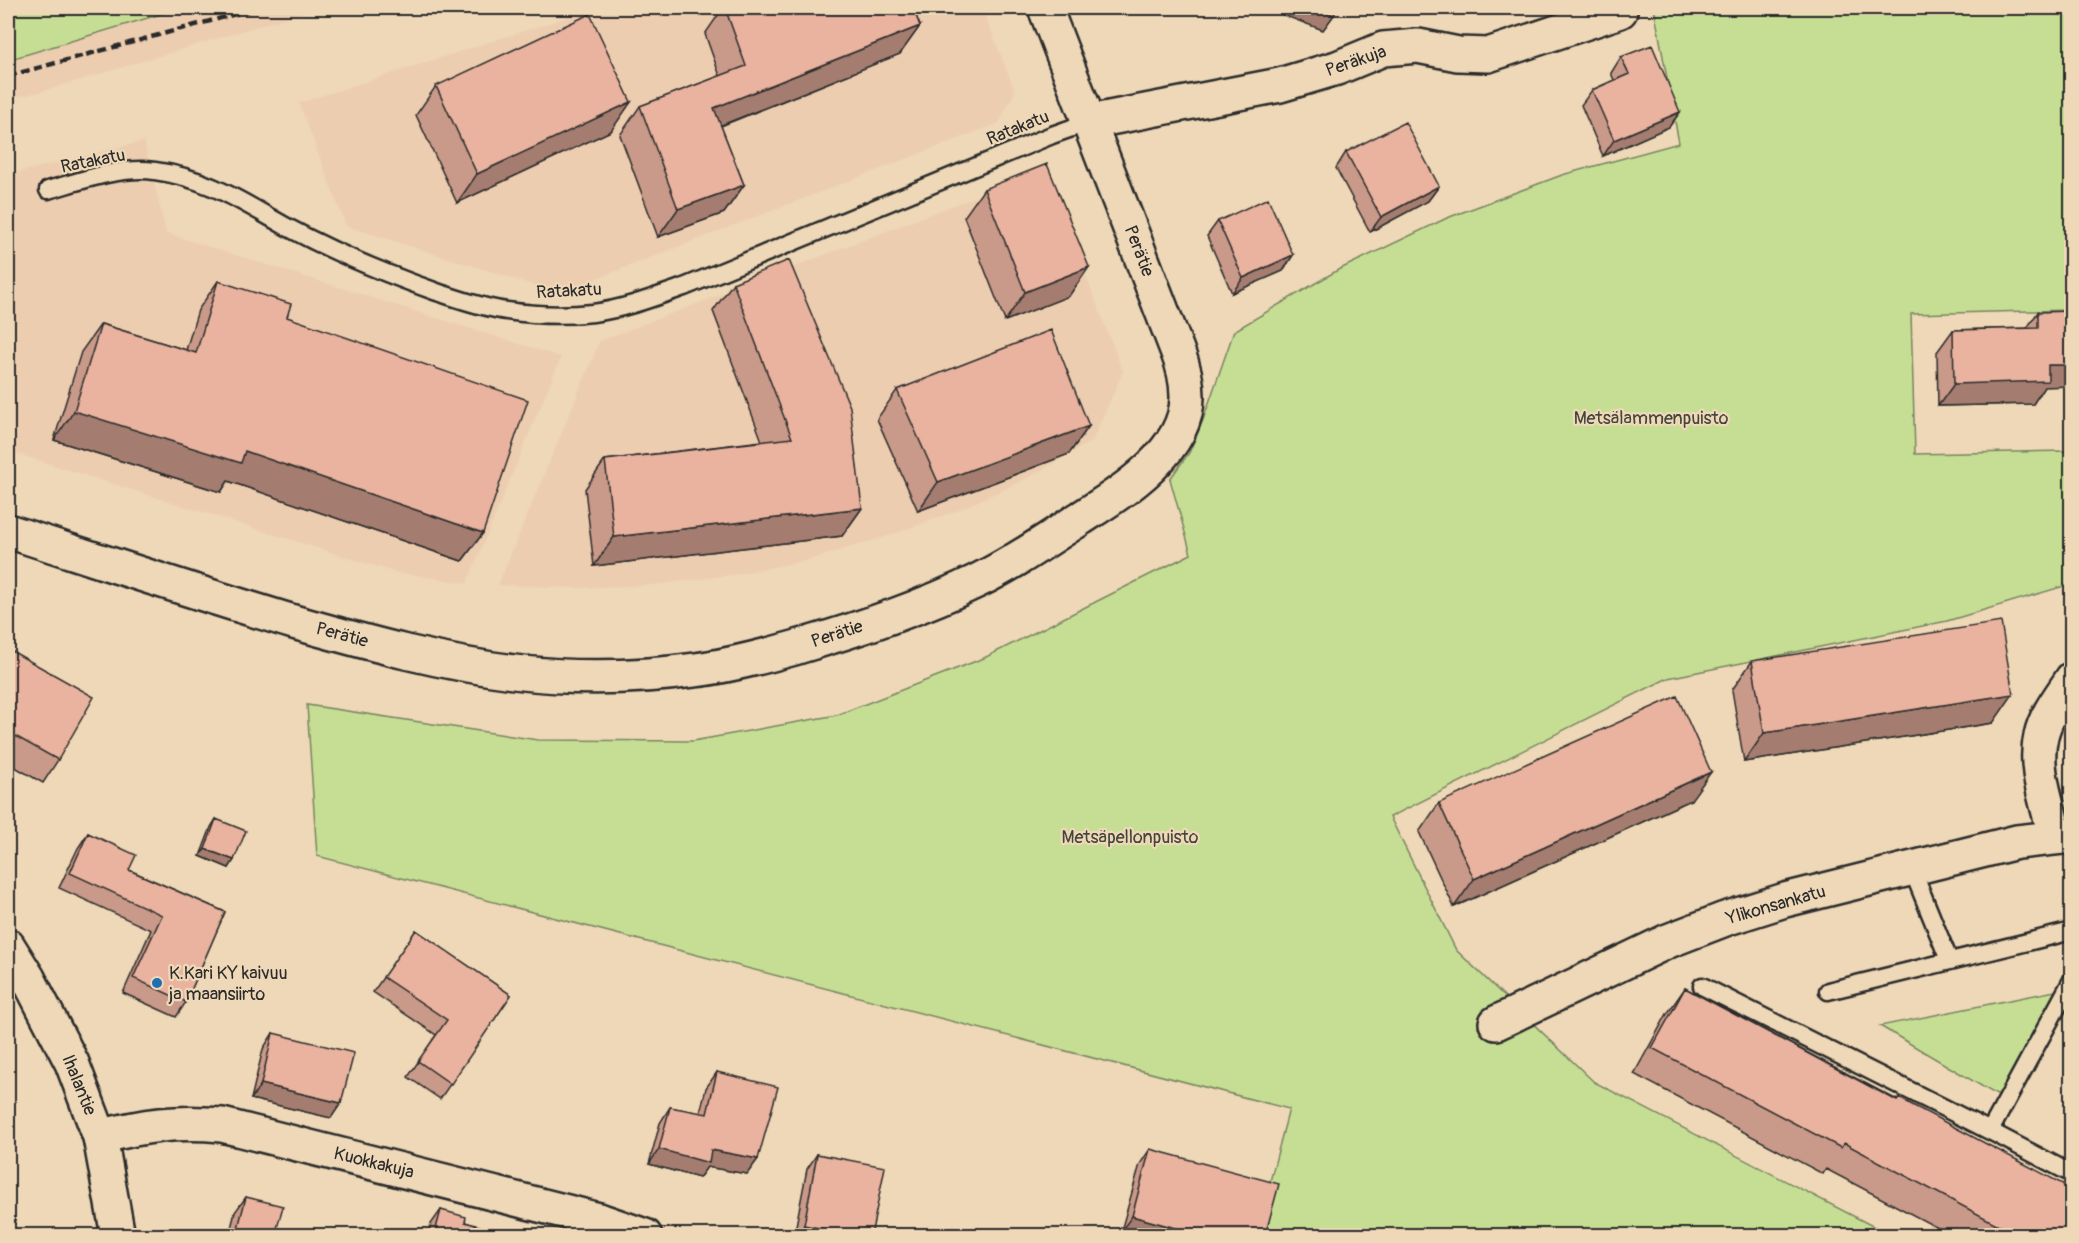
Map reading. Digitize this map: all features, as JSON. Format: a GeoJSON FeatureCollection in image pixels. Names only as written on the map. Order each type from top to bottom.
{"type":"FeatureCollection","features":[{"type":"Feature","properties":{"kind":"street","name":"Perätie"},"geometry":{"type":"LineString","coordinates":[[8,531],[323,630],[404,652],[515,672],[634,676],[698,670],[758,658],[814,642],[900,614],[980,580],[1108,501],[1133,483],[1169,447],[1181,423],[1188,399],[1185,373],[1045,8]]}},
{"type":"Feature","properties":{"kind":"street","name":"Peräkuja"},"geometry":{"type":"LineString","coordinates":[[1089,122],[1280,85],[1337,68],[1383,49],[1418,46],[1458,54],[1488,55],[1620,11]]}},
{"type":"Feature","properties":{"kind":"street"},"geometry":{"type":"LineString","coordinates":[[2063,836],[2038,756],[2041,734],[2050,713],[2072,679]]}},
{"type":"Feature","properties":{"kind":"street","name":"Ylikonsankatu"},"geometry":{"type":"LineString","coordinates":[[1496,1023],[1668,942],[1725,919],[1785,900],[2017,842],[2063,836]]}},
{"type":"Feature","properties":{"kind":"street","name":"Ihalantie"},"geometry":{"type":"LineString","coordinates":[[8,946],[28,978],[72,1063],[100,1137],[118,1236]]}},
{"type":"Feature","properties":{"kind":"street","name":"Kuokkakuja"},"geometry":{"type":"LineString","coordinates":[[100,1137],[156,1124],[189,1122],[222,1125],[599,1220],[645,1236]]}},
{"type":"Feature","properties":{"kind":"lane","name":"Ratakatu"},"geometry":{"type":"LineString","coordinates":[[48,190],[111,173],[153,171],[194,179],[239,198],[287,227],[348,258],[460,300],[505,311],[546,315],[594,312],[639,302],[684,287],[1052,135],[1089,122]]}},
{"type":"Feature","properties":{"kind":"lane"},"geometry":{"type":"LineString","coordinates":[[1912,869],[1948,960]]}},
{"type":"Feature","properties":{"kind":"lane"},"geometry":{"type":"LineString","coordinates":[[1828,991],[2068,932]]}},
{"type":"Feature","properties":{"kind":"lane"},"geometry":{"type":"LineString","coordinates":[[1990,1131],[2072,980]]}},
{"type":"Feature","properties":{"kind":"lane"},"geometry":{"type":"LineString","coordinates":[[1702,986],[2072,1174]]}},
{"type":"Feature","properties":{"kind":"shaded area"},"geometry":{"type":"Polygon","coordinates":[[[181,8],[317,8],[44,91],[8,99],[8,60],[181,8]]]}},
{"type":"Feature","properties":{"kind":"shaded area"},"geometry":{"type":"Polygon","coordinates":[[[596,8],[982,8],[1015,91],[999,123],[559,293],[346,226],[299,103],[596,8]]]}},
{"type":"Feature","properties":{"kind":"shaded area"},"geometry":{"type":"Polygon","coordinates":[[[144,141],[166,233],[561,357],[467,583],[394,572],[8,451],[8,175],[144,141]]]}},
{"type":"Feature","properties":{"kind":"shaded area"},"geometry":{"type":"Polygon","coordinates":[[[1022,179],[1054,194],[1123,372],[1092,441],[1026,479],[956,511],[885,537],[809,560],[732,575],[653,585],[575,588],[498,585],[600,341],[1022,179]]]}},
{"type":"Feature","properties":{"kind":"green space"},"geometry":{"type":"Polygon","coordinates":[[[8,8],[181,8],[8,60],[8,8]]]}},
{"type":"Feature","properties":{"kind":"green space"},"geometry":{"type":"Polygon","coordinates":[[[1654,8],[2071,8],[2071,310],[1911,314],[1915,454],[2066,451],[2072,457],[2071,584],[1947,621],[1668,678],[1390,817],[1456,950],[1594,1082],[1890,1235],[1256,1235],[1289,1109],[317,856],[307,705],[538,740],[693,741],[837,715],[984,658],[1191,554],[1170,479],[1189,453],[1234,331],[1338,270],[1447,218],[1562,175],[1679,143],[1654,8]]]}},
{"type":"Feature","properties":{"kind":"green space"},"geometry":{"type":"Polygon","coordinates":[[[2060,990],[2000,1097],[1880,1026],[2060,990]]]}},
{"type":"Feature","properties":{"kind":"building"},"geometry":{"type":"Polygon","coordinates":[[[725,8],[913,8],[920,26],[714,108],[744,185],[678,209],[640,106],[746,66],[725,8]]]}},
{"type":"Feature","properties":{"kind":"building"},"geometry":{"type":"Polygon","coordinates":[[[1314,8],[1337,8],[1334,15],[1314,8]]]}},
{"type":"Feature","properties":{"kind":"building"},"geometry":{"type":"Polygon","coordinates":[[[590,14],[631,102],[477,174],[436,86],[590,14]]]}},
{"type":"Feature","properties":{"kind":"building"},"geometry":{"type":"Polygon","coordinates":[[[1652,45],[1680,112],[1614,140],[1592,90],[1629,74],[1621,57],[1652,45]]]}},
{"type":"Feature","properties":{"kind":"building"},"geometry":{"type":"Polygon","coordinates":[[[1405,122],[1439,186],[1381,217],[1346,152],[1405,122]]]}},
{"type":"Feature","properties":{"kind":"building"},"geometry":{"type":"Polygon","coordinates":[[[1047,164],[1089,267],[1025,292],[984,189],[1047,164]]]}},
{"type":"Feature","properties":{"kind":"building"},"geometry":{"type":"Polygon","coordinates":[[[1268,198],[1293,255],[1243,278],[1218,221],[1268,198]]]}},
{"type":"Feature","properties":{"kind":"building"},"geometry":{"type":"Polygon","coordinates":[[[789,260],[850,407],[862,508],[614,537],[605,460],[792,438],[733,283],[789,260]]]}},
{"type":"Feature","properties":{"kind":"building"},"geometry":{"type":"Polygon","coordinates":[[[218,281],[291,304],[287,317],[528,400],[483,533],[245,451],[241,463],[74,411],[101,324],[196,353],[218,281]]]}},
{"type":"Feature","properties":{"kind":"building"},"geometry":{"type":"Polygon","coordinates":[[[2072,311],[2072,365],[2048,365],[2048,381],[1954,384],[1953,330],[2038,328],[2038,312],[2072,311]]]}},
{"type":"Feature","properties":{"kind":"building"},"geometry":{"type":"Polygon","coordinates":[[[1051,330],[1089,426],[938,482],[897,390],[1051,330]]]}},
{"type":"Feature","properties":{"kind":"building"},"geometry":{"type":"Polygon","coordinates":[[[2001,622],[2013,694],[1764,733],[1752,661],[2001,622]]]}},
{"type":"Feature","properties":{"kind":"building"},"geometry":{"type":"Polygon","coordinates":[[[8,649],[94,697],[58,760],[8,732],[8,649]]]}},
{"type":"Feature","properties":{"kind":"building"},"geometry":{"type":"Polygon","coordinates":[[[1677,696],[1711,772],[1474,879],[1439,803],[1677,696]]]}},
{"type":"Feature","properties":{"kind":"building"},"geometry":{"type":"Polygon","coordinates":[[[216,819],[246,831],[234,860],[205,849],[216,819]]]}},
{"type":"Feature","properties":{"kind":"building"},"geometry":{"type":"Polygon","coordinates":[[[88,833],[136,855],[129,870],[225,912],[186,1002],[133,978],[162,915],[70,873],[88,833]]]}},
{"type":"Feature","properties":{"kind":"building"},"geometry":{"type":"Polygon","coordinates":[[[416,930],[511,995],[451,1084],[418,1061],[447,1020],[383,977],[416,930]]]}},
{"type":"Feature","properties":{"kind":"building"},"geometry":{"type":"Polygon","coordinates":[[[1685,988],[1897,1101],[1899,1098],[2072,1189],[2072,1236],[2019,1236],[1844,1143],[1841,1148],[1652,1048],[1685,988]]]}},
{"type":"Feature","properties":{"kind":"building"},"geometry":{"type":"Polygon","coordinates":[[[273,1033],[354,1053],[341,1103],[261,1084],[273,1033]]]}},
{"type":"Feature","properties":{"kind":"building"},"geometry":{"type":"Polygon","coordinates":[[[717,1072],[778,1087],[758,1159],[711,1150],[709,1163],[659,1149],[670,1107],[707,1114],[717,1072]]]}},
{"type":"Feature","properties":{"kind":"building"},"geometry":{"type":"Polygon","coordinates":[[[8,1110],[14,1132],[8,1134],[8,1110]]]}},
{"type":"Feature","properties":{"kind":"building"},"geometry":{"type":"Polygon","coordinates":[[[1150,1149],[1279,1184],[1265,1236],[1174,1236],[1176,1228],[1132,1216],[1150,1149]]]}},
{"type":"Feature","properties":{"kind":"building"},"geometry":{"type":"Polygon","coordinates":[[[817,1154],[885,1167],[871,1236],[856,1236],[804,1225],[817,1154]]]}},
{"type":"Feature","properties":{"kind":"building"},"geometry":{"type":"Polygon","coordinates":[[[246,1197],[283,1206],[275,1236],[236,1236],[246,1197]]]}},
{"type":"Feature","properties":{"kind":"building"},"geometry":{"type":"Polygon","coordinates":[[[441,1210],[466,1217],[465,1222],[511,1236],[434,1236],[441,1210]]]}},
{"type":"Feature","properties":{"kind":"railway"},"geometry":{"type":"LineString","coordinates":[[8,76],[258,8]]}},
{"type":"Feature","properties":{"kind":"place","name":"K.Kari KY kaivuu ja maansiirto"},"geometry":{"type":"Point","coordinates":[157,983]}},
{"type":"Feature","properties":{"kind":"park label","name":"Metsälammenpuisto"},"geometry":{"type":"Point","coordinates":[1651,418]}},
{"type":"Feature","properties":{"kind":"park label","name":"Metsäpellonpuisto"},"geometry":{"type":"Point","coordinates":[1130,837]}}]}
